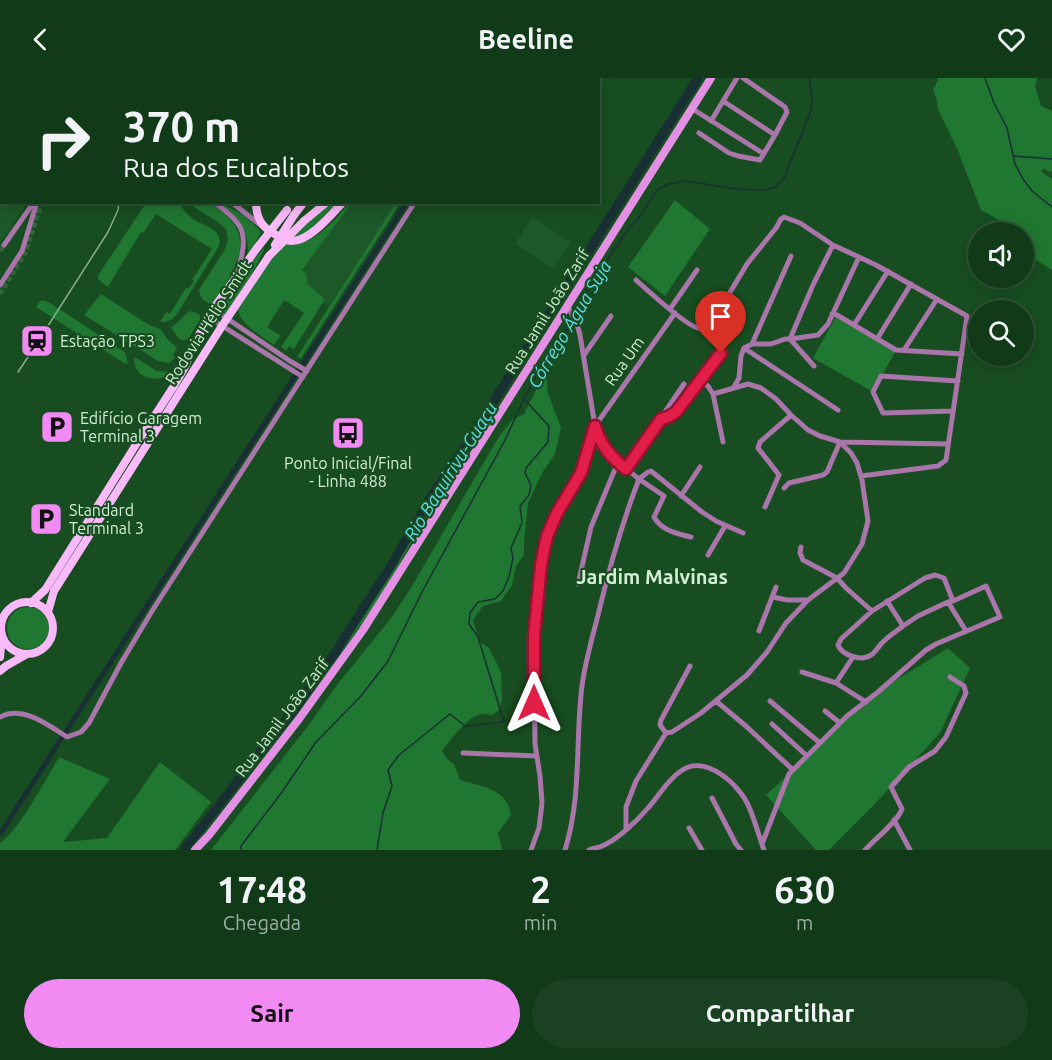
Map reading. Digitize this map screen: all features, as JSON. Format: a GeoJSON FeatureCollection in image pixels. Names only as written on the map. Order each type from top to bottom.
{"type":"FeatureCollection","features":[{"type":"Feature","properties":{"kind":"main road","name":"Rua Jamil João Zarif"},"geometry":{"type":"LineString","coordinates":[[195,850],[298,719],[363,630],[711,78]]}},
{"type":"Feature","properties":{"kind":"main road"},"geometry":{"type":"LineString","coordinates":[[256,204],[263,227],[288,240],[299,240],[315,231],[341,204]]}},
{"type":"Feature","properties":{"kind":"main road"},"geometry":{"type":"LineString","coordinates":[[269,256],[325,204]]}},
{"type":"Feature","properties":{"kind":"main road","name":"Rodovia Hélio Smidt"},"geometry":{"type":"LineString","coordinates":[[31,603],[45,590],[180,377],[192,348],[211,313],[257,248],[291,209]]}},
{"type":"Feature","properties":{"kind":"main road","name":"Rodovia Hélio Smidt"},"geometry":{"type":"LineString","coordinates":[[48,612],[54,591],[227,318],[269,256],[291,209]]}},
{"type":"Feature","properties":{"kind":"main road"},"geometry":{"type":"LineString","coordinates":[[0,657],[1,618],[14,606],[31,603],[43,608],[48,612],[53,628],[48,643],[35,653],[21,653],[9,647],[2,635]]}},
{"type":"Feature","properties":{"kind":"main road"},"geometry":{"type":"LineString","coordinates":[[0,671],[27,654]]}},
{"type":"Feature","properties":{"kind":"street"},"geometry":{"type":"LineString","coordinates":[[711,121],[737,78]]}},
{"type":"Feature","properties":{"kind":"street"},"geometry":{"type":"LineString","coordinates":[[699,133],[729,153],[738,156],[760,159],[764,154],[787,112],[785,107],[743,78]]}},
{"type":"Feature","properties":{"kind":"street"},"geometry":{"type":"LineString","coordinates":[[723,101],[775,135]]}},
{"type":"Feature","properties":{"kind":"street"},"geometry":{"type":"LineString","coordinates":[[691,108],[764,154]]}},
{"type":"Feature","properties":{"kind":"street"},"geometry":{"type":"LineString","coordinates":[[4,245],[34,204]]}},
{"type":"Feature","properties":{"kind":"street"},"geometry":{"type":"LineString","coordinates":[[0,285],[22,251],[34,204]]}},
{"type":"Feature","properties":{"kind":"street"},"geometry":{"type":"LineString","coordinates":[[216,204],[235,220],[242,233],[244,248],[237,276]]}},
{"type":"Feature","properties":{"kind":"street"},"geometry":{"type":"LineString","coordinates":[[234,204],[263,227]]}},
{"type":"Feature","properties":{"kind":"street"},"geometry":{"type":"LineString","coordinates":[[0,717],[9,713],[22,714],[38,719],[67,737],[81,732],[89,723],[152,610],[414,204]]}},
{"type":"Feature","properties":{"kind":"street"},"geometry":{"type":"LineString","coordinates":[[717,325],[723,304],[747,264],[784,217],[800,223],[833,245],[888,271],[967,316],[946,460],[938,466],[861,476]]}},
{"type":"Feature","properties":{"kind":"street"},"geometry":{"type":"LineString","coordinates":[[790,339],[833,245]]}},
{"type":"Feature","properties":{"kind":"street"},"geometry":{"type":"LineString","coordinates":[[752,344],[791,256]]}},
{"type":"Feature","properties":{"kind":"street"},"geometry":{"type":"LineString","coordinates":[[734,387],[739,378],[744,348],[752,344],[771,344],[785,339],[818,334],[828,324],[859,257]]}},
{"type":"Feature","properties":{"kind":"street","name":"Rua Um"},"geometry":{"type":"LineString","coordinates":[[595,426],[697,270]]}},
{"type":"Feature","properties":{"kind":"street"},"geometry":{"type":"LineString","coordinates":[[854,326],[888,271]]}},
{"type":"Feature","properties":{"kind":"street"},"geometry":{"type":"LineString","coordinates":[[636,280],[694,327],[717,325],[724,331],[725,344],[721,353],[676,412],[661,419]]}},
{"type":"Feature","properties":{"kind":"street"},"geometry":{"type":"LineString","coordinates":[[877,339],[911,284]]}},
{"type":"Feature","properties":{"kind":"street"},"geometry":{"type":"LineString","coordinates":[[904,350],[937,299]]}},
{"type":"Feature","properties":{"kind":"street"},"geometry":{"type":"LineString","coordinates":[[567,305],[577,324],[595,426],[600,440],[618,462],[664,496],[654,517],[656,521],[677,534],[691,537]]}},
{"type":"Feature","properties":{"kind":"street"},"geometry":{"type":"LineString","coordinates":[[211,313],[227,318],[305,370]]}},
{"type":"Feature","properties":{"kind":"street"},"geometry":{"type":"LineString","coordinates":[[211,313],[222,326],[301,376]]}},
{"type":"Feature","properties":{"kind":"street"},"geometry":{"type":"LineString","coordinates":[[832,314],[896,350],[962,354]]}},
{"type":"Feature","properties":{"kind":"street"},"geometry":{"type":"LineString","coordinates":[[584,355],[611,316]]}},
{"type":"Feature","properties":{"kind":"street"},"geometry":{"type":"LineString","coordinates":[[790,339],[814,366]]}},
{"type":"Feature","properties":{"kind":"street"},"geometry":{"type":"LineString","coordinates":[[744,348],[838,410]]}},
{"type":"Feature","properties":{"kind":"street"},"geometry":{"type":"LineString","coordinates":[[953,411],[883,413],[873,392],[881,376],[957,381]]}},
{"type":"Feature","properties":{"kind":"street"},"geometry":{"type":"LineString","coordinates":[[700,380],[713,394],[723,442]]}},
{"type":"Feature","properties":{"kind":"street"},"geometry":{"type":"LineString","coordinates":[[626,469],[684,384]]}},
{"type":"Feature","properties":{"kind":"street"},"geometry":{"type":"LineString","coordinates":[[713,394],[748,384],[761,388],[808,430],[840,442],[948,444]]}},
{"type":"Feature","properties":{"kind":"street"},"geometry":{"type":"LineString","coordinates":[[765,507],[779,475],[758,445],[791,416]]}},
{"type":"Feature","properties":{"kind":"street"},"geometry":{"type":"LineString","coordinates":[[531,850],[539,828],[542,803],[534,734],[534,636],[543,555],[547,536],[554,520],[581,473],[595,426]]}},
{"type":"Feature","properties":{"kind":"street"},"geometry":{"type":"LineString","coordinates":[[626,829],[626,807],[636,781],[666,733],[672,732],[701,713],[747,675],[767,652],[786,624],[808,600],[844,573],[855,558],[862,544],[868,521],[857,463],[840,442]]}},
{"type":"Feature","properties":{"kind":"street"},"geometry":{"type":"LineString","coordinates":[[784,488],[789,483],[827,472],[840,442]]}},
{"type":"Feature","properties":{"kind":"street"},"geometry":{"type":"LineString","coordinates":[[578,584],[591,527],[618,462]]}},
{"type":"Feature","properties":{"kind":"street"},"geometry":{"type":"LineString","coordinates":[[681,496],[699,467]]}},
{"type":"Feature","properties":{"kind":"street"},"geometry":{"type":"LineString","coordinates":[[565,850],[572,826],[577,789],[579,716],[585,669],[616,545],[639,479],[651,471],[702,512],[743,533]]}},
{"type":"Feature","properties":{"kind":"street"},"geometry":{"type":"LineString","coordinates":[[708,555],[726,526]]}},
{"type":"Feature","properties":{"kind":"street"},"geometry":{"type":"LineString","coordinates":[[801,547],[800,553],[803,560],[837,578],[872,610]]}},
{"type":"Feature","properties":{"kind":"street"},"geometry":{"type":"LineString","coordinates":[[763,847],[789,774],[840,723],[926,650],[1000,617],[986,585],[950,601],[918,616],[884,640],[871,655],[866,657],[853,657],[840,650],[838,645],[841,639],[872,610],[925,578],[935,575],[944,578],[950,601],[966,631]]}},
{"type":"Feature","properties":{"kind":"street"},"geometry":{"type":"LineString","coordinates":[[759,631],[776,587]]}},
{"type":"Feature","properties":{"kind":"street"},"geometry":{"type":"LineString","coordinates":[[773,597],[808,600]]}},
{"type":"Feature","properties":{"kind":"street"},"geometry":{"type":"LineString","coordinates":[[887,601],[903,626]]}},
{"type":"Feature","properties":{"kind":"street"},"geometry":{"type":"LineString","coordinates":[[836,683],[853,657]]}},
{"type":"Feature","properties":{"kind":"street"},"geometry":{"type":"LineString","coordinates":[[666,733],[660,725],[660,720],[690,666]]}},
{"type":"Feature","properties":{"kind":"street"},"geometry":{"type":"LineString","coordinates":[[802,672],[836,683],[866,702]]}},
{"type":"Feature","properties":{"kind":"street"},"geometry":{"type":"LineString","coordinates":[[867,849],[902,810],[891,787],[909,767],[935,751],[946,737],[966,693],[964,686],[950,677]]}},
{"type":"Feature","properties":{"kind":"street"},"geometry":{"type":"LineString","coordinates":[[716,701],[793,770]]}},
{"type":"Feature","properties":{"kind":"street"},"geometry":{"type":"LineString","coordinates":[[770,701],[820,743]]}},
{"type":"Feature","properties":{"kind":"street"},"geometry":{"type":"LineString","coordinates":[[825,711],[840,723]]}},
{"type":"Feature","properties":{"kind":"street"},"geometry":{"type":"LineString","coordinates":[[772,724],[807,756]]}},
{"type":"Feature","properties":{"kind":"street"},"geometry":{"type":"LineString","coordinates":[[463,753],[537,756]]}},
{"type":"Feature","properties":{"kind":"street"},"geometry":{"type":"LineString","coordinates":[[589,850],[604,848],[648,809],[673,777],[689,766],[708,767],[719,773],[741,792],[749,806],[763,847]]}},
{"type":"Feature","properties":{"kind":"street"},"geometry":{"type":"LineString","coordinates":[[712,798],[741,850]]}},
{"type":"Feature","properties":{"kind":"street"},"geometry":{"type":"LineString","coordinates":[[894,820],[910,850]]}},
{"type":"Feature","properties":{"kind":"street"},"geometry":{"type":"LineString","coordinates":[[689,828],[702,850]]}},
{"type":"Feature","properties":{"kind":"shaded area"},"geometry":{"type":"Polygon","coordinates":[[[937,78],[1037,78],[1035,86],[1041,106],[1052,111],[1052,172],[1042,169],[1042,172],[1052,179],[1052,270],[1034,259],[1034,222],[1003,222],[981,210],[958,151],[938,109],[933,90],[937,78]]]}},
{"type":"Feature","properties":{"kind":"shaded area"},"geometry":{"type":"Polygon","coordinates":[[[675,200],[710,229],[665,296],[628,267],[675,200]]]}},
{"type":"Feature","properties":{"kind":"shaded area"},"geometry":{"type":"Polygon","coordinates":[[[0,204],[26,204],[0,243],[0,204]]]}},
{"type":"Feature","properties":{"kind":"shaded area"},"geometry":{"type":"Polygon","coordinates":[[[145,204],[180,204],[192,218],[211,228],[218,235],[219,246],[177,314],[165,322],[160,322],[166,312],[170,314],[186,288],[189,288],[194,281],[192,280],[212,249],[156,214],[143,233],[141,232],[108,287],[98,278],[145,204]]]}},
{"type":"Feature","properties":{"kind":"shaded area"},"geometry":{"type":"Polygon","coordinates":[[[192,204],[207,204],[219,209],[236,227],[240,238],[238,259],[234,269],[212,304],[203,299],[199,290],[225,249],[228,240],[227,232],[223,226],[192,204]]]}},
{"type":"Feature","properties":{"kind":"shaded area"},"geometry":{"type":"Polygon","coordinates":[[[330,204],[338,204],[312,229],[291,237],[330,204]]]}},
{"type":"Feature","properties":{"kind":"shaded area"},"geometry":{"type":"Polygon","coordinates":[[[351,204],[395,204],[329,307],[322,302],[324,298],[306,285],[301,271],[351,204]]]}},
{"type":"Feature","properties":{"kind":"shaded area"},"geometry":{"type":"Polygon","coordinates":[[[351,204],[302,270],[306,273],[307,284],[325,299],[294,349],[289,346],[286,351],[281,347],[304,313],[284,300],[267,327],[281,336],[274,345],[248,326],[238,310],[271,257],[285,243],[301,243],[314,237],[327,228],[351,204]]]}},
{"type":"Feature","properties":{"kind":"shaded area"},"geometry":{"type":"Polygon","coordinates":[[[395,204],[399,204],[301,358],[297,357],[395,204]]]}},
{"type":"Feature","properties":{"kind":"shaded area"},"geometry":{"type":"Polygon","coordinates":[[[223,206],[239,212],[261,232],[248,257],[247,240],[243,228],[223,206]]]}},
{"type":"Feature","properties":{"kind":"shaded area"},"geometry":{"type":"Polygon","coordinates":[[[532,217],[571,242],[554,269],[515,244],[532,217]]]}},
{"type":"Feature","properties":{"kind":"shaded area"},"geometry":{"type":"Polygon","coordinates":[[[263,249],[255,268],[228,312],[224,314],[220,310],[249,265],[263,249]]]}},
{"type":"Feature","properties":{"kind":"shaded area"},"geometry":{"type":"Polygon","coordinates":[[[101,294],[149,325],[160,329],[177,347],[173,355],[175,358],[169,363],[158,361],[84,315],[101,294]]]}},
{"type":"Feature","properties":{"kind":"shaded area"},"geometry":{"type":"Polygon","coordinates":[[[43,300],[125,352],[128,364],[36,307],[43,300]]]}},
{"type":"Feature","properties":{"kind":"shaded area"},"geometry":{"type":"Polygon","coordinates":[[[191,311],[200,316],[200,320],[188,339],[183,341],[178,338],[171,327],[191,311]]]}},
{"type":"Feature","properties":{"kind":"shaded area"},"geometry":{"type":"Polygon","coordinates":[[[837,315],[896,350],[873,392],[813,358],[837,315]]]}},
{"type":"Feature","properties":{"kind":"shaded area"},"geometry":{"type":"Polygon","coordinates":[[[134,357],[157,371],[173,374],[164,378],[143,376],[136,368],[134,357]]]}},
{"type":"Feature","properties":{"kind":"shaded area"},"geometry":{"type":"Polygon","coordinates":[[[550,363],[547,380],[548,394],[561,427],[555,454],[542,473],[528,503],[524,555],[516,566],[512,585],[501,601],[483,606],[473,620],[479,641],[489,648],[501,672],[502,701],[499,710],[492,715],[482,714],[465,724],[442,751],[454,764],[460,780],[492,790],[499,794],[509,806],[511,815],[498,833],[502,850],[211,850],[391,618],[411,588],[498,438],[512,420],[524,414],[550,363]]]}},
{"type":"Feature","properties":{"kind":"shaded area"},"geometry":{"type":"Polygon","coordinates":[[[425,510],[428,510],[415,536],[353,636],[194,845],[186,850],[292,716],[338,652],[391,573],[425,510]]]}},
{"type":"Feature","properties":{"kind":"shaded area"},"geometry":{"type":"Polygon","coordinates":[[[28,607],[43,613],[49,628],[43,643],[28,649],[13,643],[7,628],[13,613],[28,607]]]}},
{"type":"Feature","properties":{"kind":"shaded area"},"geometry":{"type":"Polygon","coordinates":[[[948,648],[970,668],[940,733],[829,850],[816,850],[766,795],[847,716],[882,689],[948,648]]]}},
{"type":"Feature","properties":{"kind":"shaded area"},"geometry":{"type":"Polygon","coordinates":[[[59,757],[110,779],[63,842],[107,838],[160,762],[211,802],[175,850],[0,850],[0,843],[15,828],[59,757]]]}},
{"type":"Feature","properties":{"kind":"waterway","name":"Rio Baquirivu-Guaçu"},"geometry":{"type":"LineString","coordinates":[[184,850],[292,712],[337,650],[389,569],[434,492],[698,78]]}},
{"type":"Feature","properties":{"kind":"waterway","name":"Córrego Água Suja"},"geometry":{"type":"LineString","coordinates":[[575,316],[582,308],[586,291],[657,190],[669,184],[687,181],[729,188],[765,190],[775,187],[784,178],[811,111],[809,78]]}},
{"type":"Feature","properties":{"kind":"waterway"},"geometry":{"type":"LineString","coordinates":[[985,78],[994,103],[1007,128],[1015,164],[1032,191],[1052,207]]}},
{"type":"Feature","properties":{"kind":"waterway"},"geometry":{"type":"LineString","coordinates":[[1014,156],[1052,159]]}},
{"type":"Feature","properties":{"kind":"waterway"},"geometry":{"type":"LineString","coordinates":[[0,834],[406,204]]}},
{"type":"Feature","properties":{"kind":"waterway","name":"Córrego Água Suja"},"geometry":{"type":"LineString","coordinates":[[377,850],[383,813],[392,786],[388,770],[399,755],[450,714],[465,726],[504,722],[478,637],[469,624],[470,613],[478,602],[495,599],[503,591],[509,577],[513,558],[511,548],[522,523],[520,506],[529,495],[531,485],[525,473],[526,468],[548,442],[549,426],[524,399],[542,364],[572,320]]}},
{"type":"Feature","properties":{"kind":"waterway"},"geometry":{"type":"LineString","coordinates":[[241,850],[241,846],[316,742],[361,696],[388,661],[422,592],[504,442],[524,399]]}},
{"type":"Feature","properties":{"kind":"tunnel"},"geometry":{"type":"LineString","coordinates":[[0,294],[25,253],[41,204]]}},
{"type":"Feature","properties":{"kind":"tunnel"},"geometry":{"type":"LineString","coordinates":[[0,251],[4,245]]}},
{"type":"Feature","properties":{"kind":"tram line"},"geometry":{"type":"LineString","coordinates":[[44,332],[108,232],[119,204]]}},
{"type":"Feature","properties":{"kind":"tram line"},"geometry":{"type":"LineString","coordinates":[[18,372],[32,351]]}},
{"type":"Feature","properties":{"kind":"place","name":"Estação TPS3"},"geometry":{"type":"Point","coordinates":[37,341]}},
{"type":"Feature","properties":{"kind":"place","name":"Edifício Garagem Terminal 3"},"geometry":{"type":"Point","coordinates":[57,427]}},
{"type":"Feature","properties":{"kind":"place","name":"Ponto Inicial/Final - Linha 488"},"geometry":{"type":"Point","coordinates":[348,433]}},
{"type":"Feature","properties":{"kind":"place","name":"Standard Terminal 3"},"geometry":{"type":"Point","coordinates":[46,519]}},
{"type":"Feature","properties":{"kind":"district","name":"Jardim Malvinas"},"geometry":{"type":"Point","coordinates":[652,576]}},
{"type":"Feature","properties":{"kind":"route"},"geometry":{"type":"LineString","coordinates":[[534,703],[535,615],[545,545],[557,513],[581,473],[595,426],[604,447],[626,469],[661,419],[676,412],[721,353]]}}]}
